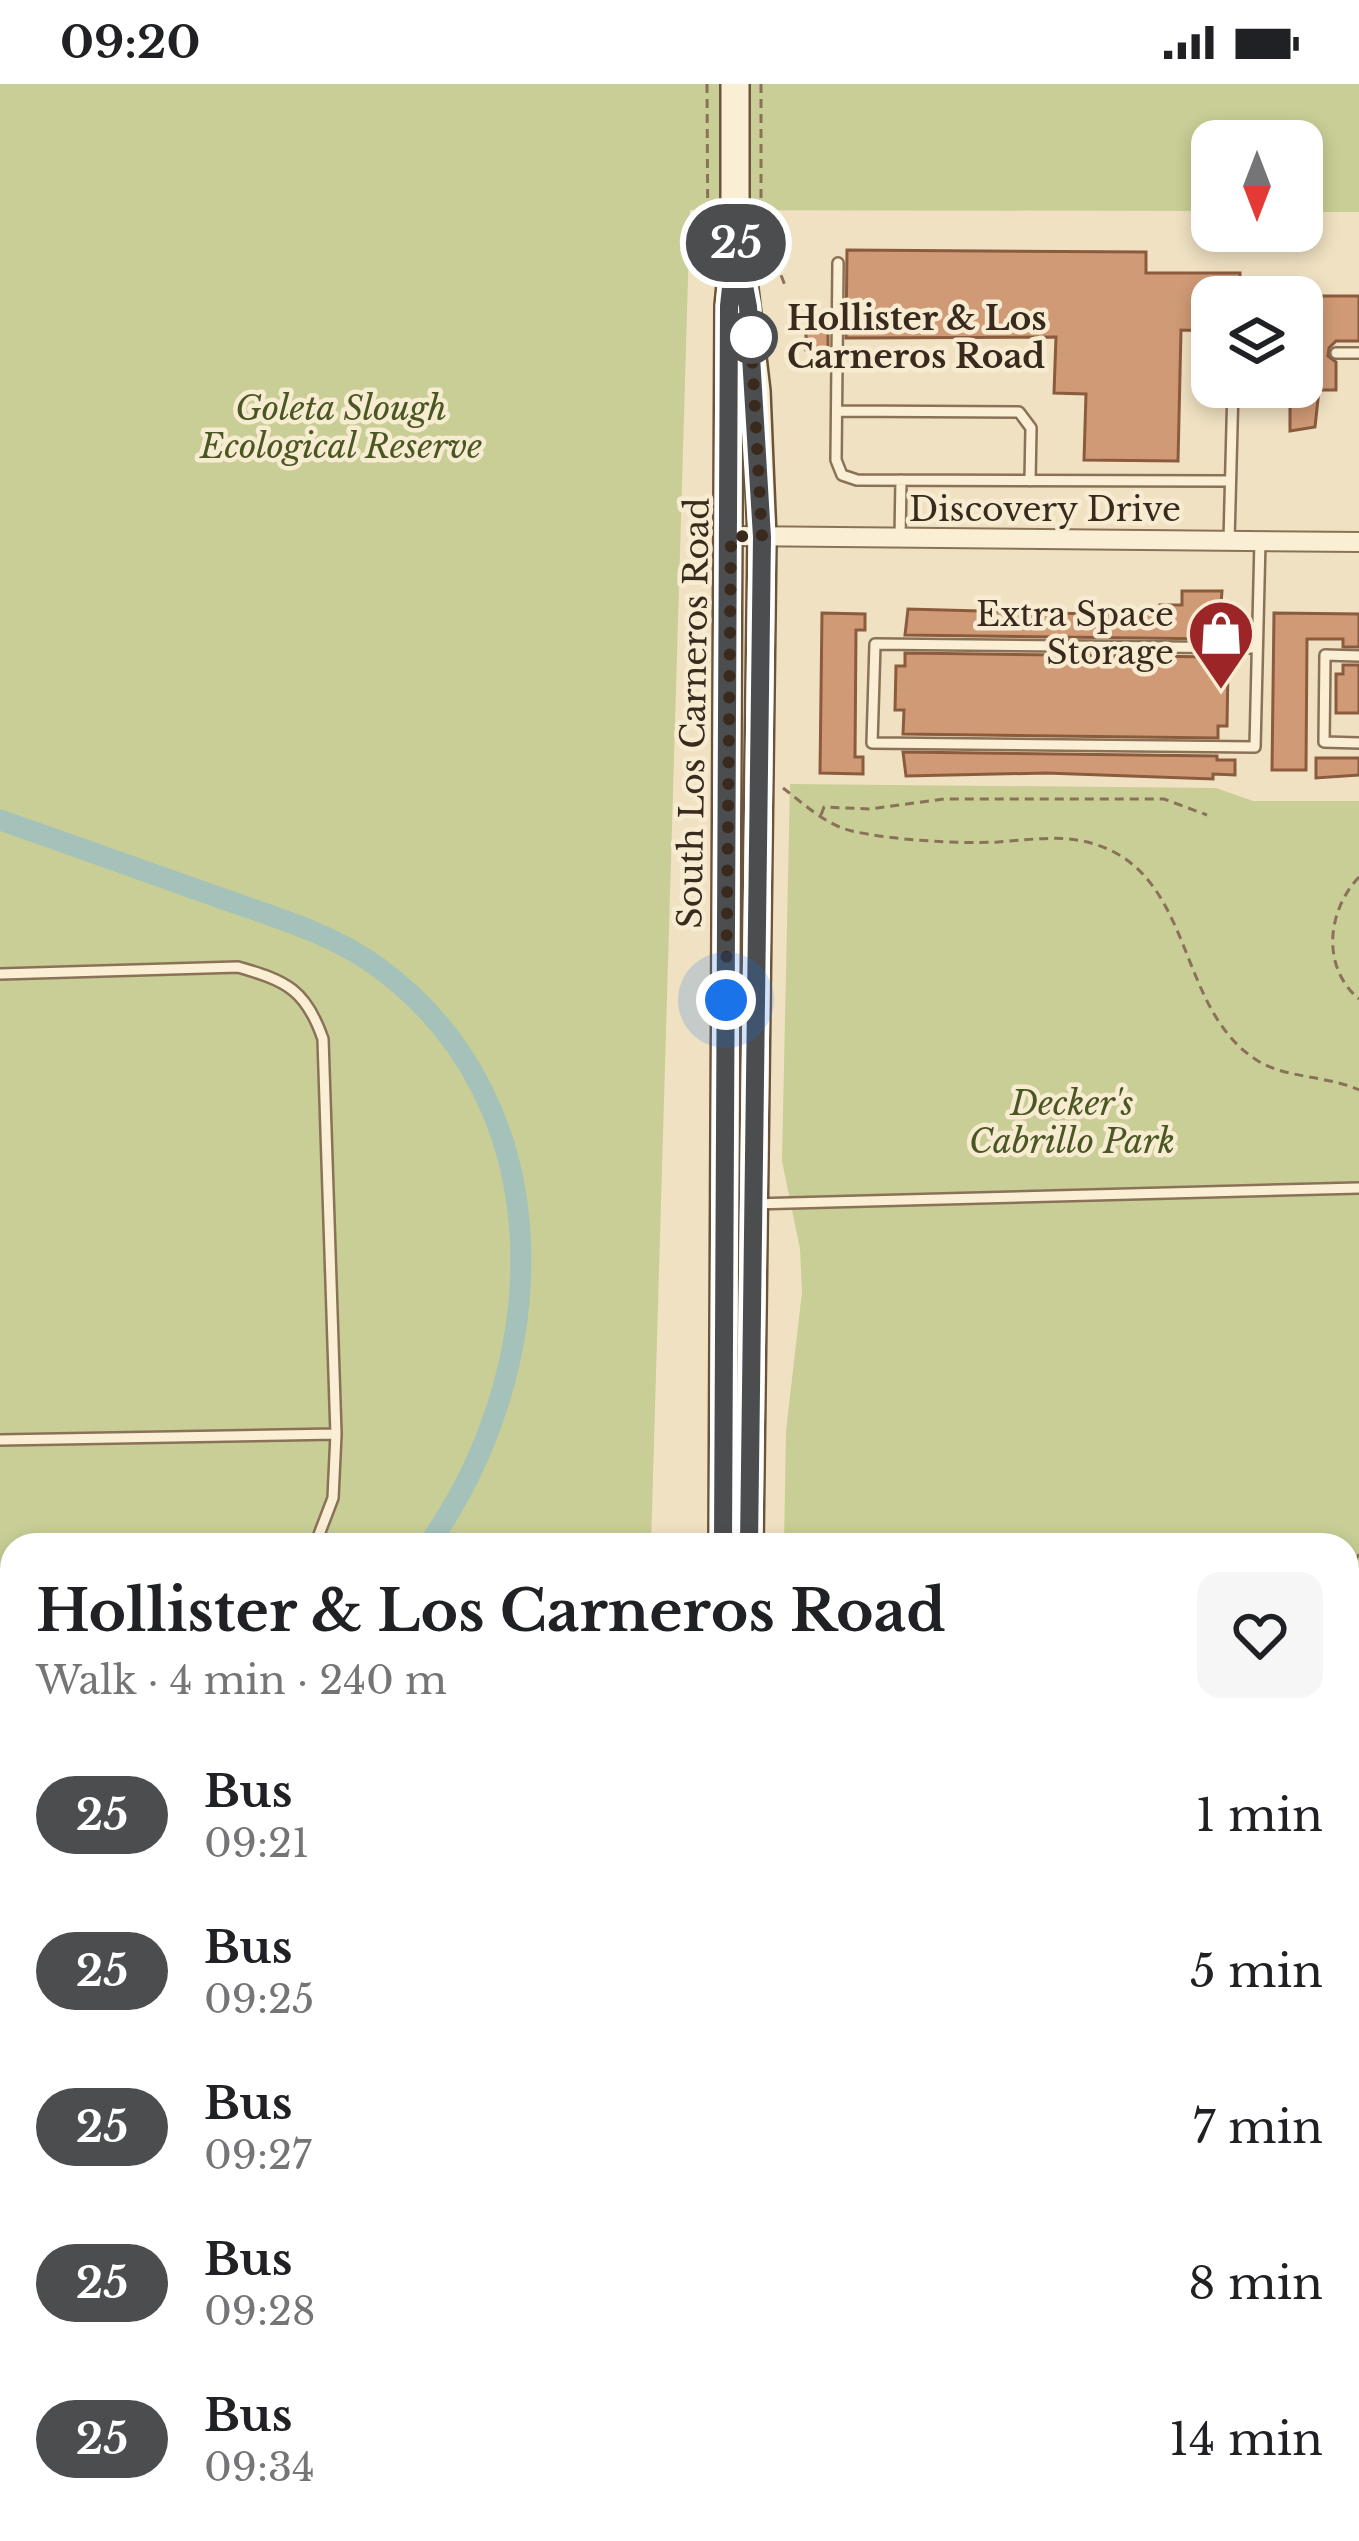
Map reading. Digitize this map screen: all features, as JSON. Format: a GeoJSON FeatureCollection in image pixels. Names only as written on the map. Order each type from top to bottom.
{"type":"FeatureCollection","features":[{"type":"Feature","properties":{"kind":"main road","name":"South Los Carneros Road"},"geometry":{"type":"LineString","coordinates":[[723,1533],[729,306],[736,242],[735,84]]}},
{"type":"Feature","properties":{"kind":"main road","name":"South Los Carneros Road"},"geometry":{"type":"LineString","coordinates":[[736,242],[748,307],[762,537],[749,1533]]}},
{"type":"Feature","properties":{"kind":"street","name":"Discovery Drive"},"geometry":{"type":"LineString","coordinates":[[731,536],[1359,542]]}},
{"type":"Feature","properties":{"kind":"lane"},"geometry":{"type":"LineString","coordinates":[[838,263],[836,460],[842,476],[1230,481]]}},
{"type":"Feature","properties":{"kind":"lane"},"geometry":{"type":"LineString","coordinates":[[1336,353],[1359,353]]}},
{"type":"Feature","properties":{"kind":"lane"},"geometry":{"type":"LineString","coordinates":[[1229,541],[1232,408]]}},
{"type":"Feature","properties":{"kind":"lane"},"geometry":{"type":"LineString","coordinates":[[837,411],[1019,412],[1031,428],[1030,481]]}},
{"type":"Feature","properties":{"kind":"lane"},"geometry":{"type":"LineString","coordinates":[[900,538],[902,480]]}},
{"type":"Feature","properties":{"kind":"lane"},"geometry":{"type":"LineString","coordinates":[[1258,648],[875,644],[872,743],[1255,748],[1258,648],[1260,541]]}},
{"type":"Feature","properties":{"kind":"lane"},"geometry":{"type":"LineString","coordinates":[[1359,656],[1325,655],[1324,742],[1359,743]]}},
{"type":"Feature","properties":{"kind":"lane"},"geometry":{"type":"LineString","coordinates":[[0,974],[238,968],[276,978],[311,1003],[323,1039],[336,1434],[333,1498],[320,1533]]}},
{"type":"Feature","properties":{"kind":"lane"},"geometry":{"type":"LineString","coordinates":[[755,1204],[1359,1188]]}},
{"type":"Feature","properties":{"kind":"lane"},"geometry":{"type":"LineString","coordinates":[[0,1440],[336,1434]]}},
{"type":"Feature","properties":{"kind":"path"},"geometry":{"type":"LineString","coordinates":[[761,84],[761,223],[786,288]]}},
{"type":"Feature","properties":{"kind":"path"},"geometry":{"type":"LineString","coordinates":[[782,787],[820,816],[852,831],[985,842],[1063,836],[1116,853],[1162,895],[1197,981],[1234,1040],[1256,1060],[1276,1069],[1359,1090]]}},
{"type":"Feature","properties":{"kind":"path"},"geometry":{"type":"LineString","coordinates":[[820,816],[824,807],[1068,797],[1165,799],[1207,815]]}},
{"type":"Feature","properties":{"kind":"path"},"geometry":{"type":"LineString","coordinates":[[1359,877],[1342,899],[1333,932],[1337,970],[1359,1000]]}},
{"type":"Feature","properties":{"kind":"green space","name":"Goleta Slough Ecological Reserve"},"geometry":{"type":"Polygon","coordinates":[[[0,84],[1359,84],[1359,212],[1323,212],[1323,120],[1191,120],[1191,211],[690,210],[651,1533],[0,1533],[0,84]]]}},
{"type":"Feature","properties":{"kind":"green space","name":"Decker's Cabrillo Park"},"geometry":{"type":"Polygon","coordinates":[[[790,784],[1216,788],[1253,801],[1359,801],[1359,1533],[784,1533],[786,1431],[802,1292],[800,1249],[782,1161],[790,784]]]}},
{"type":"Feature","properties":{"kind":"building"},"geometry":{"type":"Polygon","coordinates":[[[847,250],[1146,252],[1146,273],[1240,273],[1191,276],[1191,330],[1181,330],[1178,461],[1084,460],[1086,394],[1054,393],[1056,337],[846,338],[847,250]]]}},
{"type":"Feature","properties":{"kind":"building"},"geometry":{"type":"Polygon","coordinates":[[[1323,296],[1359,296],[1359,341],[1336,341],[1329,348],[1328,356],[1336,362],[1336,390],[1323,390],[1323,296]]]}},
{"type":"Feature","properties":{"kind":"building"},"geometry":{"type":"Polygon","coordinates":[[[806,315],[828,316],[828,350],[806,350],[806,315]]]}},
{"type":"Feature","properties":{"kind":"building"},"geometry":{"type":"Polygon","coordinates":[[[1290,408],[1317,408],[1315,427],[1290,431],[1290,408]]]}},
{"type":"Feature","properties":{"kind":"building"},"geometry":{"type":"Polygon","coordinates":[[[1182,591],[1222,591],[1218,639],[905,635],[908,609],[1131,615],[1160,611],[1160,605],[1182,605],[1182,591]]]}},
{"type":"Feature","properties":{"kind":"building"},"geometry":{"type":"Polygon","coordinates":[[[822,613],[865,614],[865,630],[856,630],[855,757],[863,757],[863,774],[820,773],[822,613]]]}},
{"type":"Feature","properties":{"kind":"building"},"geometry":{"type":"Polygon","coordinates":[[[1274,613],[1359,614],[1359,647],[1343,647],[1343,639],[1307,639],[1306,770],[1272,770],[1274,613]]]}},
{"type":"Feature","properties":{"kind":"building"},"geometry":{"type":"Polygon","coordinates":[[[905,653],[1218,657],[1218,669],[1228,669],[1227,726],[1218,726],[1218,738],[903,734],[904,710],[895,710],[896,666],[905,666],[905,653]]]}},
{"type":"Feature","properties":{"kind":"building"},"geometry":{"type":"Polygon","coordinates":[[[1343,665],[1359,665],[1359,713],[1336,713],[1336,674],[1343,674],[1343,665]]]}},
{"type":"Feature","properties":{"kind":"building"},"geometry":{"type":"Polygon","coordinates":[[[903,752],[1217,756],[1217,760],[1235,760],[1235,775],[1213,774],[1213,779],[1046,773],[906,776],[903,752]]]}},
{"type":"Feature","properties":{"kind":"building"},"geometry":{"type":"Polygon","coordinates":[[[1316,758],[1359,758],[1359,775],[1316,778],[1316,758]]]}},
{"type":"Feature","properties":{"kind":"waterway"},"geometry":{"type":"LineString","coordinates":[[0,820],[298,925],[357,953],[437,1022],[482,1088],[509,1162],[520,1240],[517,1319],[500,1399],[470,1475],[435,1533]]}},
{"type":"Feature","properties":{"kind":"bus line","name":"25"},"geometry":{"type":"LineString","coordinates":[[723,1533],[729,306],[736,242],[756,391],[762,537],[749,1533]]}},
{"type":"Feature","properties":{"kind":"place","name":"Hollister & Los Carneros Road"},"geometry":{"type":"Point","coordinates":[751,337]}},
{"type":"Feature","properties":{"kind":"place","name":"Extra Space Storage"},"geometry":{"type":"Point","coordinates":[1221,692]}},
{"type":"Feature","properties":{"kind":"route"},"geometry":{"type":"LineString","coordinates":[[726,1000],[731,536],[762,537],[751,337]]}}]}
